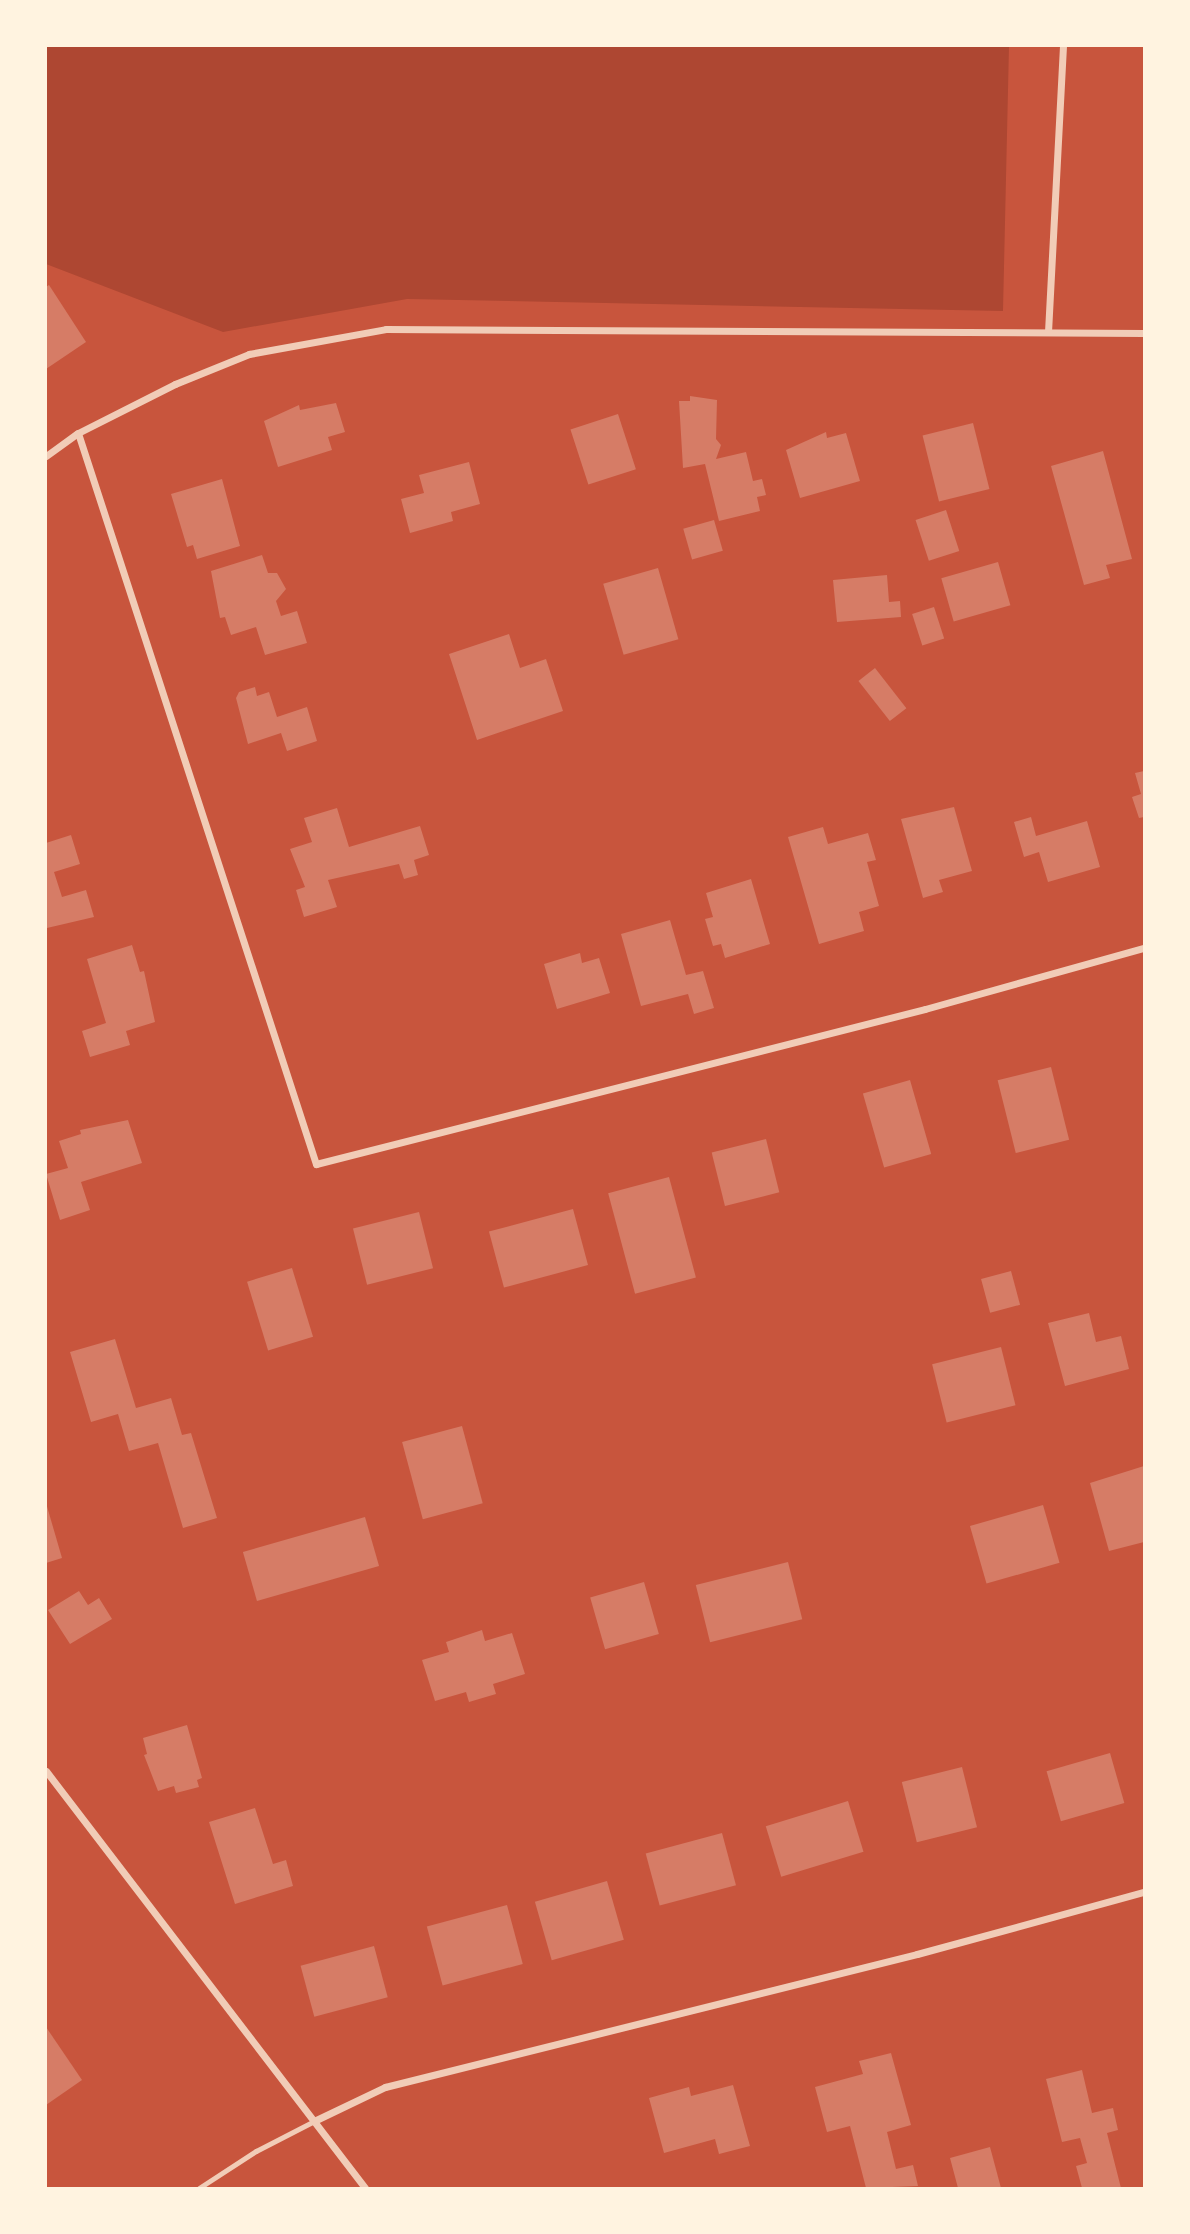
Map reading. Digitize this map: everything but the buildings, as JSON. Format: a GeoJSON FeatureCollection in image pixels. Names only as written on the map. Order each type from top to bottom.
{"type":"FeatureCollection","features":[{"type":"Feature","properties":{"kind":"street"},"geometry":{"type":"LineString","coordinates":[[1048,332],[1063,46]]}},
{"type":"Feature","properties":{"kind":"street"},"geometry":{"type":"LineString","coordinates":[[46,456],[78,433],[175,384],[249,354],[386,329],[1144,333]]}},
{"type":"Feature","properties":{"kind":"street"},"geometry":{"type":"LineString","coordinates":[[78,433],[316,1164],[912,1013],[1144,948]]}},
{"type":"Feature","properties":{"kind":"street"},"geometry":{"type":"LineString","coordinates":[[46,1770],[365,2189]]}},
{"type":"Feature","properties":{"kind":"street"},"geometry":{"type":"LineString","coordinates":[[314,2121],[385,2087],[917,1954],[1144,1892]]}},
{"type":"Feature","properties":{"kind":"lane"},"geometry":{"type":"LineString","coordinates":[[200,2189],[256,2151],[314,2121]]}},
{"type":"Feature","properties":{"kind":"shaded area"},"geometry":{"type":"Polygon","coordinates":[[[46,46],[1009,46],[1003,311],[407,299],[223,332],[46,264],[46,46]]]}}]}
